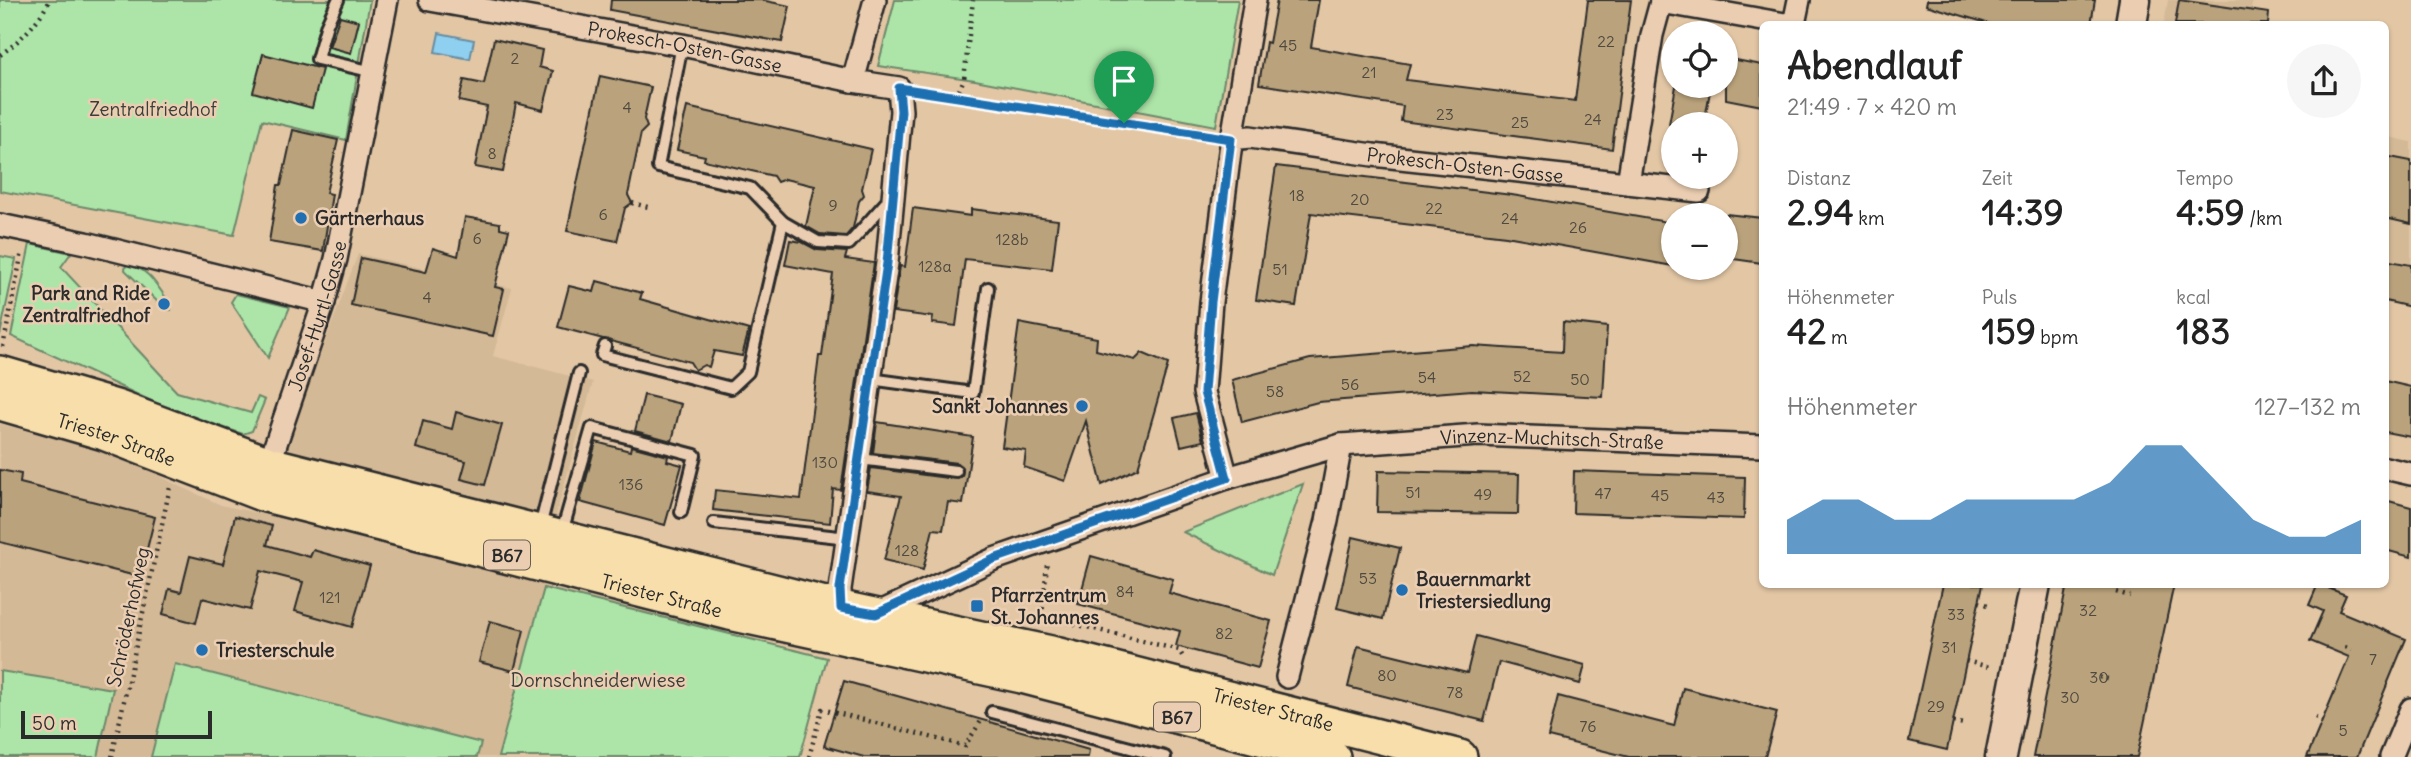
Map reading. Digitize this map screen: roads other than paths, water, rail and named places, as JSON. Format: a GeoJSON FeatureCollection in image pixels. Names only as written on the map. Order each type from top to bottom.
{"type":"FeatureCollection","features":[{"type":"Feature","properties":{"kind":"main road"},"geometry":{"type":"LineString","coordinates":[[2132,21],[2135,0]]}},
{"type":"Feature","properties":{"kind":"main road","name":"Triester Straße"},"geometry":{"type":"LineString","coordinates":[[1,361],[269,464],[841,608],[1051,653],[1460,757]]}},
{"type":"Feature","properties":{"kind":"main road","name":"Triester Straße"},"geometry":{"type":"LineString","coordinates":[[0,403],[104,433],[262,494],[730,613],[1022,676],[1333,757]]}},
{"type":"Feature","properties":{"kind":"main road"},"geometry":{"type":"LineString","coordinates":[[2001,757],[2034,588]]}},
{"type":"Feature","properties":{"kind":"street","name":"Josef-Hyrtl-Gasse"},"geometry":{"type":"LineString","coordinates":[[269,464],[338,253],[387,0]]}},
{"type":"Feature","properties":{"kind":"street","name":"Prokesch-Osten-Gasse"},"geometry":{"type":"LineString","coordinates":[[430,0],[682,45],[899,88],[901,111],[894,193]]}},
{"type":"Feature","properties":{"kind":"street"},"geometry":{"type":"LineString","coordinates":[[853,81],[875,0]]}},
{"type":"Feature","properties":{"kind":"street"},"geometry":{"type":"LineString","coordinates":[[1227,478],[1204,392],[1211,302],[1231,139],[1255,0]]}},
{"type":"Feature","properties":{"kind":"street"},"geometry":{"type":"LineString","coordinates":[[1795,21],[1799,0]]}},
{"type":"Feature","properties":{"kind":"street"},"geometry":{"type":"LineString","coordinates":[[1628,183],[1652,35],[1661,1],[1769,21]]}},
{"type":"Feature","properties":{"kind":"street","name":"Prokesch-Osten-Gasse"},"geometry":{"type":"LineString","coordinates":[[1231,139],[1250,137],[1373,155],[1699,191]]}},
{"type":"Feature","properties":{"kind":"street"},"geometry":{"type":"LineString","coordinates":[[841,608],[840,589],[887,263],[894,193]]}},
{"type":"Feature","properties":{"kind":"street"},"geometry":{"type":"LineString","coordinates":[[0,225],[86,243],[324,302]]}},
{"type":"Feature","properties":{"kind":"street","name":"Vinzenz-Muchitsch-Straße"},"geometry":{"type":"LineString","coordinates":[[876,614],[994,559],[1227,478],[1340,444],[1478,435],[1759,446]]}},
{"type":"Feature","properties":{"kind":"street"},"geometry":{"type":"LineString","coordinates":[[1287,677],[1327,521],[1340,444]]}},
{"type":"Feature","properties":{"kind":"street"},"geometry":{"type":"LineString","coordinates":[[2389,469],[2411,474]]}},
{"type":"Feature","properties":{"kind":"street"},"geometry":{"type":"LineString","coordinates":[[2391,757],[2411,709]]}},
{"type":"Feature","properties":{"kind":"lane"},"geometry":{"type":"LineString","coordinates":[[338,0],[327,24],[317,59],[374,72]]}},
{"type":"Feature","properties":{"kind":"lane"},"geometry":{"type":"LineString","coordinates":[[682,45],[658,167],[750,188],[783,222],[818,242],[849,244],[894,193]]}},
{"type":"Feature","properties":{"kind":"lane"},"geometry":{"type":"LineString","coordinates":[[605,346],[602,355],[732,387],[748,372],[783,222]]}},
{"type":"Feature","properties":{"kind":"lane"},"geometry":{"type":"LineString","coordinates":[[870,379],[973,393],[988,288]]}},
{"type":"Feature","properties":{"kind":"lane"},"geometry":{"type":"LineString","coordinates":[[550,536],[579,373]]}},
{"type":"Feature","properties":{"kind":"lane"},"geometry":{"type":"LineString","coordinates":[[550,536],[592,428],[695,456],[681,513]]}},
{"type":"Feature","properties":{"kind":"lane"},"geometry":{"type":"LineString","coordinates":[[860,459],[956,471]]}},
{"type":"Feature","properties":{"kind":"lane"},"geometry":{"type":"LineString","coordinates":[[714,523],[848,538]]}},
{"type":"Feature","properties":{"kind":"lane"},"geometry":{"type":"LineString","coordinates":[[992,712],[1165,757]]}},
{"type":"Feature","properties":{"kind":"water"},"geometry":{"type":"Polygon","coordinates":[[[439,33],[474,40],[470,59],[435,52],[439,33]]]}},
{"type":"Feature","properties":{"kind":"place","name":"Gärtnerhaus"},"geometry":{"type":"Point","coordinates":[301,218]}},
{"type":"Feature","properties":{"kind":"place","name":"Park and Ride Zentralfriedhof"},"geometry":{"type":"Point","coordinates":[164,304]}},
{"type":"Feature","properties":{"kind":"place","name":"Sankt Johannes"},"geometry":{"type":"Point","coordinates":[1082,406]}},
{"type":"Feature","properties":{"kind":"place","name":"Bauernmarkt Triestersiedlung"},"geometry":{"type":"Point","coordinates":[1402,590]}},
{"type":"Feature","properties":{"kind":"place","name":"Pfarrzentrum St. Johannes"},"geometry":{"type":"Point","coordinates":[977,606]}},
{"type":"Feature","properties":{"kind":"place","name":"Triesterschule"},"geometry":{"type":"Point","coordinates":[202,650]}},
{"type":"Feature","properties":{"kind":"park label","name":"Zentralfriedhof"},"geometry":{"type":"Point","coordinates":[153,109]}},
{"type":"Feature","properties":{"kind":"park label","name":"Dornschneiderwiese"},"geometry":{"type":"Point","coordinates":[598,680]}}]}
